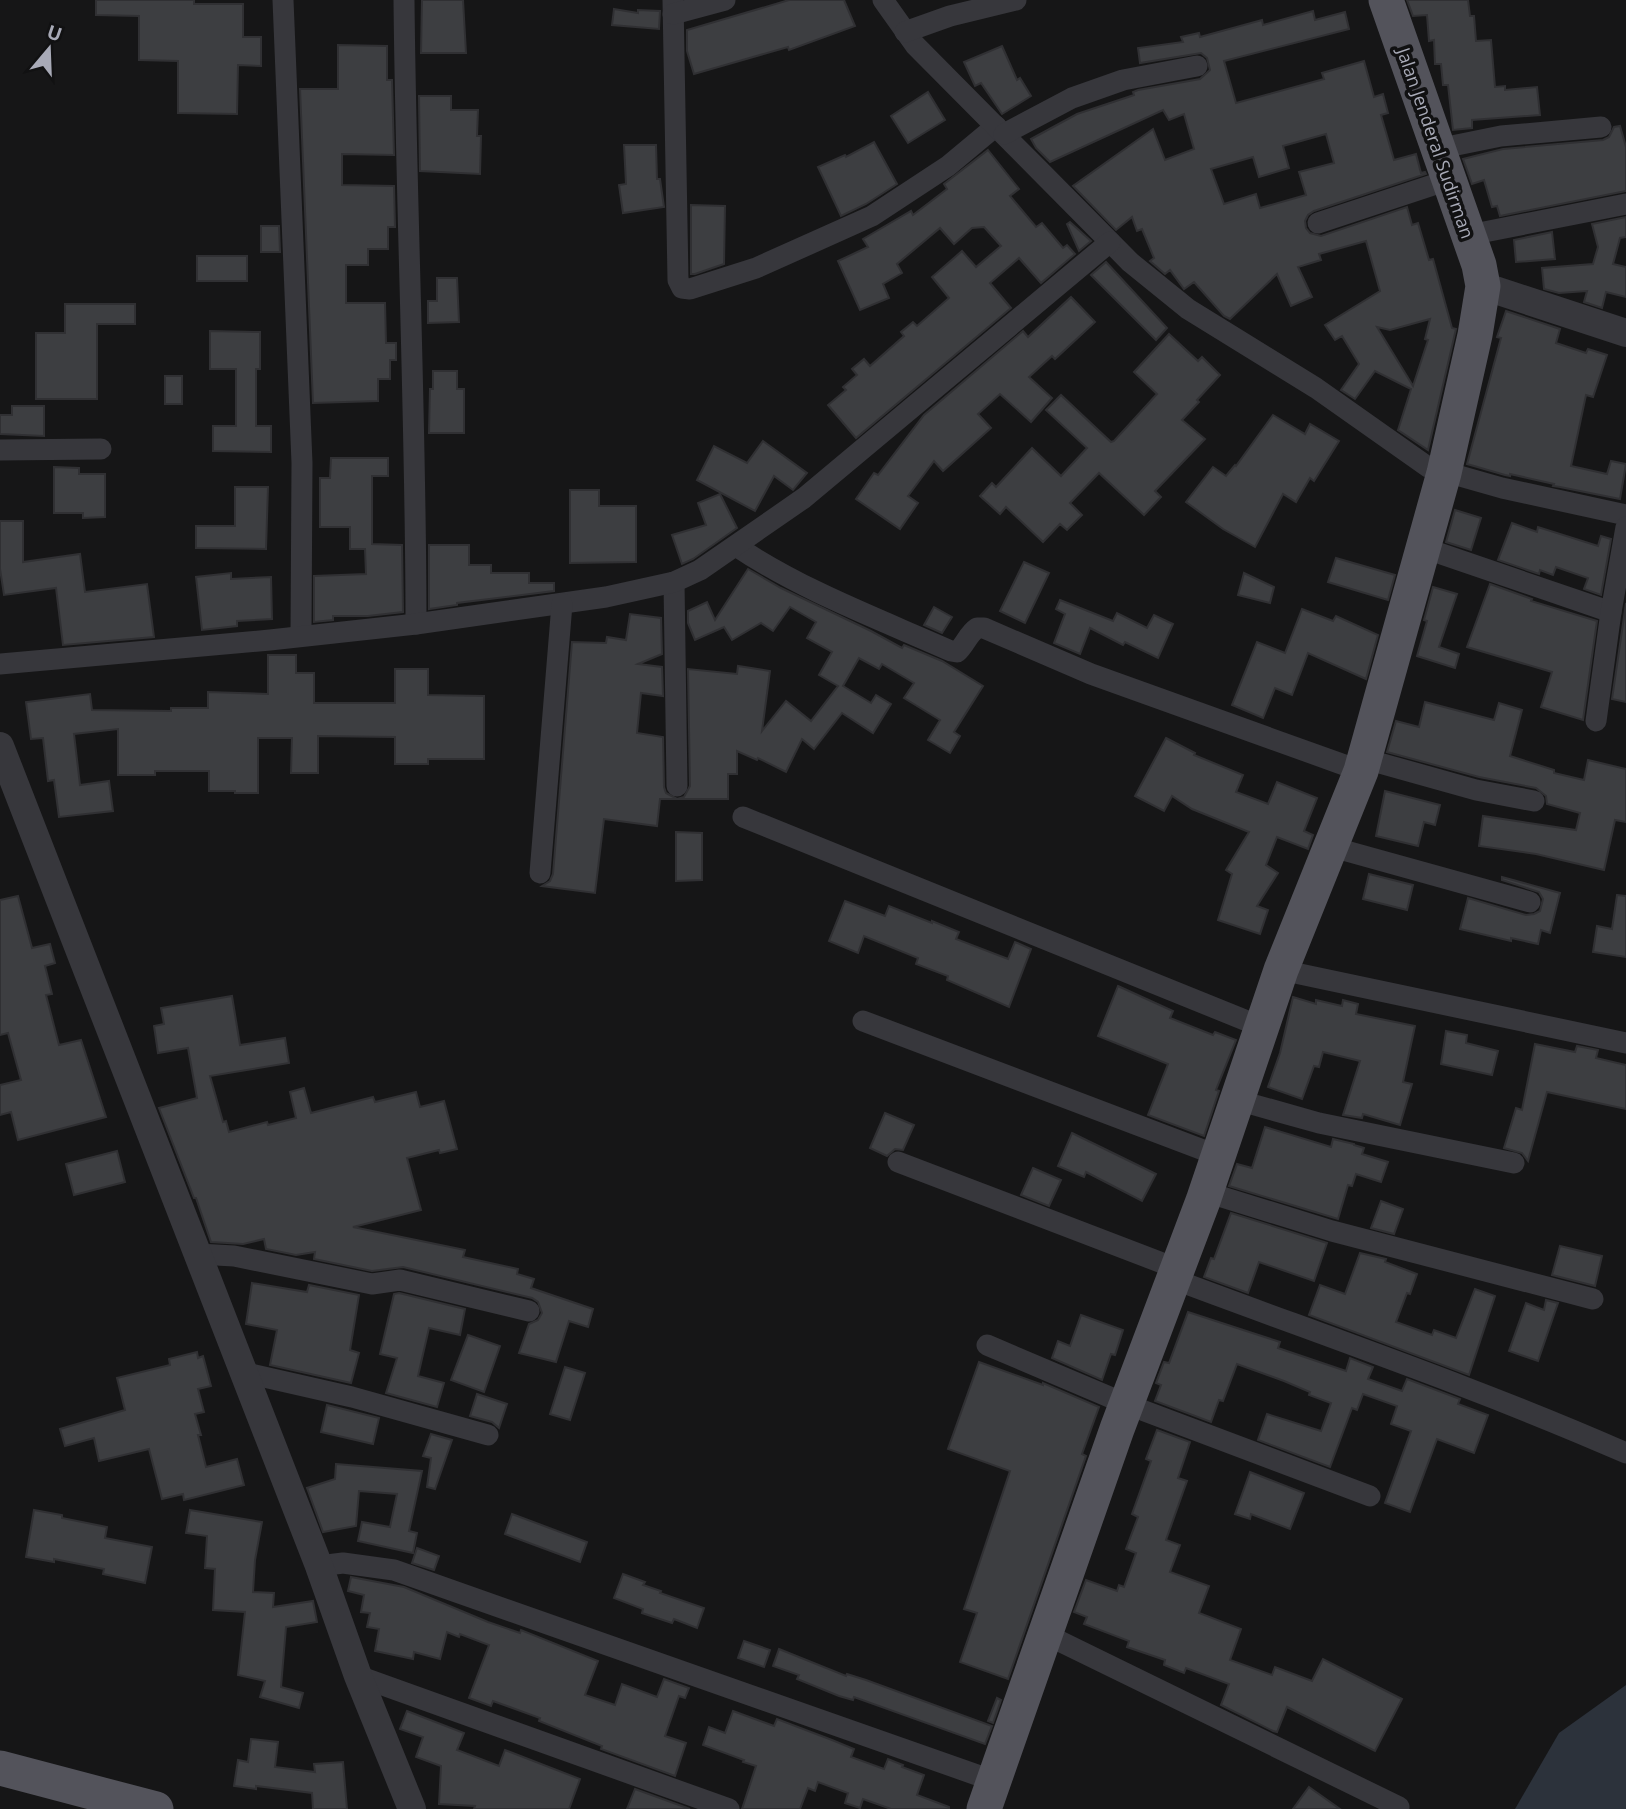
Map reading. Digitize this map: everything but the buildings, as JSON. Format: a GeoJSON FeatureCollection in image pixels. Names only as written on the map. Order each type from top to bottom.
{"type":"FeatureCollection","features":[{"type":"Feature","properties":{"kind":"main road","name":"Jalan Jenderal Sudirman"},"geometry":{"type":"LineString","coordinates":[[1386,0],[1469,234],[1483,286]]}},
{"type":"Feature","properties":{"kind":"main road"},"geometry":{"type":"LineString","coordinates":[[989,1795],[1126,1404],[1219,1156],[1281,970],[1363,765],[1444,473],[1475,335],[1483,286]]}},
{"type":"Feature","properties":{"kind":"main road"},"geometry":{"type":"LineString","coordinates":[[0,1768],[156,1809]]}},
{"type":"Feature","properties":{"kind":"street"},"geometry":{"type":"LineString","coordinates":[[283,0],[301,450],[301,636]]}},
{"type":"Feature","properties":{"kind":"street"},"geometry":{"type":"LineString","coordinates":[[404,0],[406,179],[416,492],[416,624]]}},
{"type":"Feature","properties":{"kind":"street"},"geometry":{"type":"LineString","coordinates":[[725,0],[673,7],[678,280],[682,288],[690,289],[756,268],[872,216],[1000,130],[1072,98],[1123,80],[1198,66]]}},
{"type":"Feature","properties":{"kind":"street"},"geometry":{"type":"LineString","coordinates":[[883,0],[905,32],[1110,242],[1130,262],[1188,309],[1316,388],[1411,457],[1444,473],[1626,515]]}},
{"type":"Feature","properties":{"kind":"street"},"geometry":{"type":"LineString","coordinates":[[905,32],[950,16],[1016,0]]}},
{"type":"Feature","properties":{"kind":"street"},"geometry":{"type":"LineString","coordinates":[[1318,223],[1501,136],[1601,127]]}},
{"type":"Feature","properties":{"kind":"street"},"geometry":{"type":"LineString","coordinates":[[1469,234],[1626,204]]}},
{"type":"Feature","properties":{"kind":"street"},"geometry":{"type":"LineString","coordinates":[[0,664],[416,624],[606,597],[674,582],[700,570],[804,498],[1110,242]]}},
{"type":"Feature","properties":{"kind":"street"},"geometry":{"type":"LineString","coordinates":[[1483,286],[1626,332]]}},
{"type":"Feature","properties":{"kind":"street"},"geometry":{"type":"LineString","coordinates":[[0,450],[101,449]]}},
{"type":"Feature","properties":{"kind":"street"},"geometry":{"type":"LineString","coordinates":[[1596,721],[1626,527]]}},
{"type":"Feature","properties":{"kind":"street"},"geometry":{"type":"LineString","coordinates":[[736,546],[758,561],[819,592],[951,651],[957,652],[963,647],[976,628],[984,628],[1091,674],[1363,765],[1534,801]]}},
{"type":"Feature","properties":{"kind":"street"},"geometry":{"type":"LineString","coordinates":[[1424,548],[1611,612]]}},
{"type":"Feature","properties":{"kind":"street"},"geometry":{"type":"LineString","coordinates":[[674,582],[677,786]]}},
{"type":"Feature","properties":{"kind":"street"},"geometry":{"type":"LineString","coordinates":[[540,873],[562,604]]}},
{"type":"Feature","properties":{"kind":"street"},"geometry":{"type":"LineString","coordinates":[[0,746],[9,792],[198,1254],[319,1566],[358,1676],[412,1809]]}},
{"type":"Feature","properties":{"kind":"street"},"geometry":{"type":"LineString","coordinates":[[743,817],[1262,1027]]}},
{"type":"Feature","properties":{"kind":"street"},"geometry":{"type":"LineString","coordinates":[[1332,847],[1530,902]]}},
{"type":"Feature","properties":{"kind":"street"},"geometry":{"type":"LineString","coordinates":[[1281,970],[1626,1043]]}},
{"type":"Feature","properties":{"kind":"street"},"geometry":{"type":"LineString","coordinates":[[863,1021],[1219,1156]]}},
{"type":"Feature","properties":{"kind":"street"},"geometry":{"type":"LineString","coordinates":[[1237,1100],[1319,1123],[1514,1163]]}},
{"type":"Feature","properties":{"kind":"street"},"geometry":{"type":"LineString","coordinates":[[898,1162],[1551,1420],[1626,1453]]}},
{"type":"Feature","properties":{"kind":"street"},"geometry":{"type":"LineString","coordinates":[[1206,1192],[1332,1231],[1593,1299]]}},
{"type":"Feature","properties":{"kind":"street"},"geometry":{"type":"LineString","coordinates":[[198,1254],[234,1256],[372,1284],[400,1280],[529,1311]]}},
{"type":"Feature","properties":{"kind":"street"},"geometry":{"type":"LineString","coordinates":[[987,1345],[1126,1404],[1370,1496]]}},
{"type":"Feature","properties":{"kind":"street"},"geometry":{"type":"LineString","coordinates":[[242,1372],[365,1401],[488,1435]]}},
{"type":"Feature","properties":{"kind":"street"},"geometry":{"type":"LineString","coordinates":[[319,1566],[343,1563],[394,1570],[989,1795]]}},
{"type":"Feature","properties":{"kind":"street"},"geometry":{"type":"LineString","coordinates":[[1045,1634],[1399,1807]]}},
{"type":"Feature","properties":{"kind":"street"},"geometry":{"type":"LineString","coordinates":[[358,1676],[729,1809]]}},
{"type":"Feature","properties":{"kind":"shaded area"},"geometry":{"type":"Polygon","coordinates":[[[1626,1685],[1626,1809],[1515,1809],[1559,1733],[1626,1685]]]}}]}
